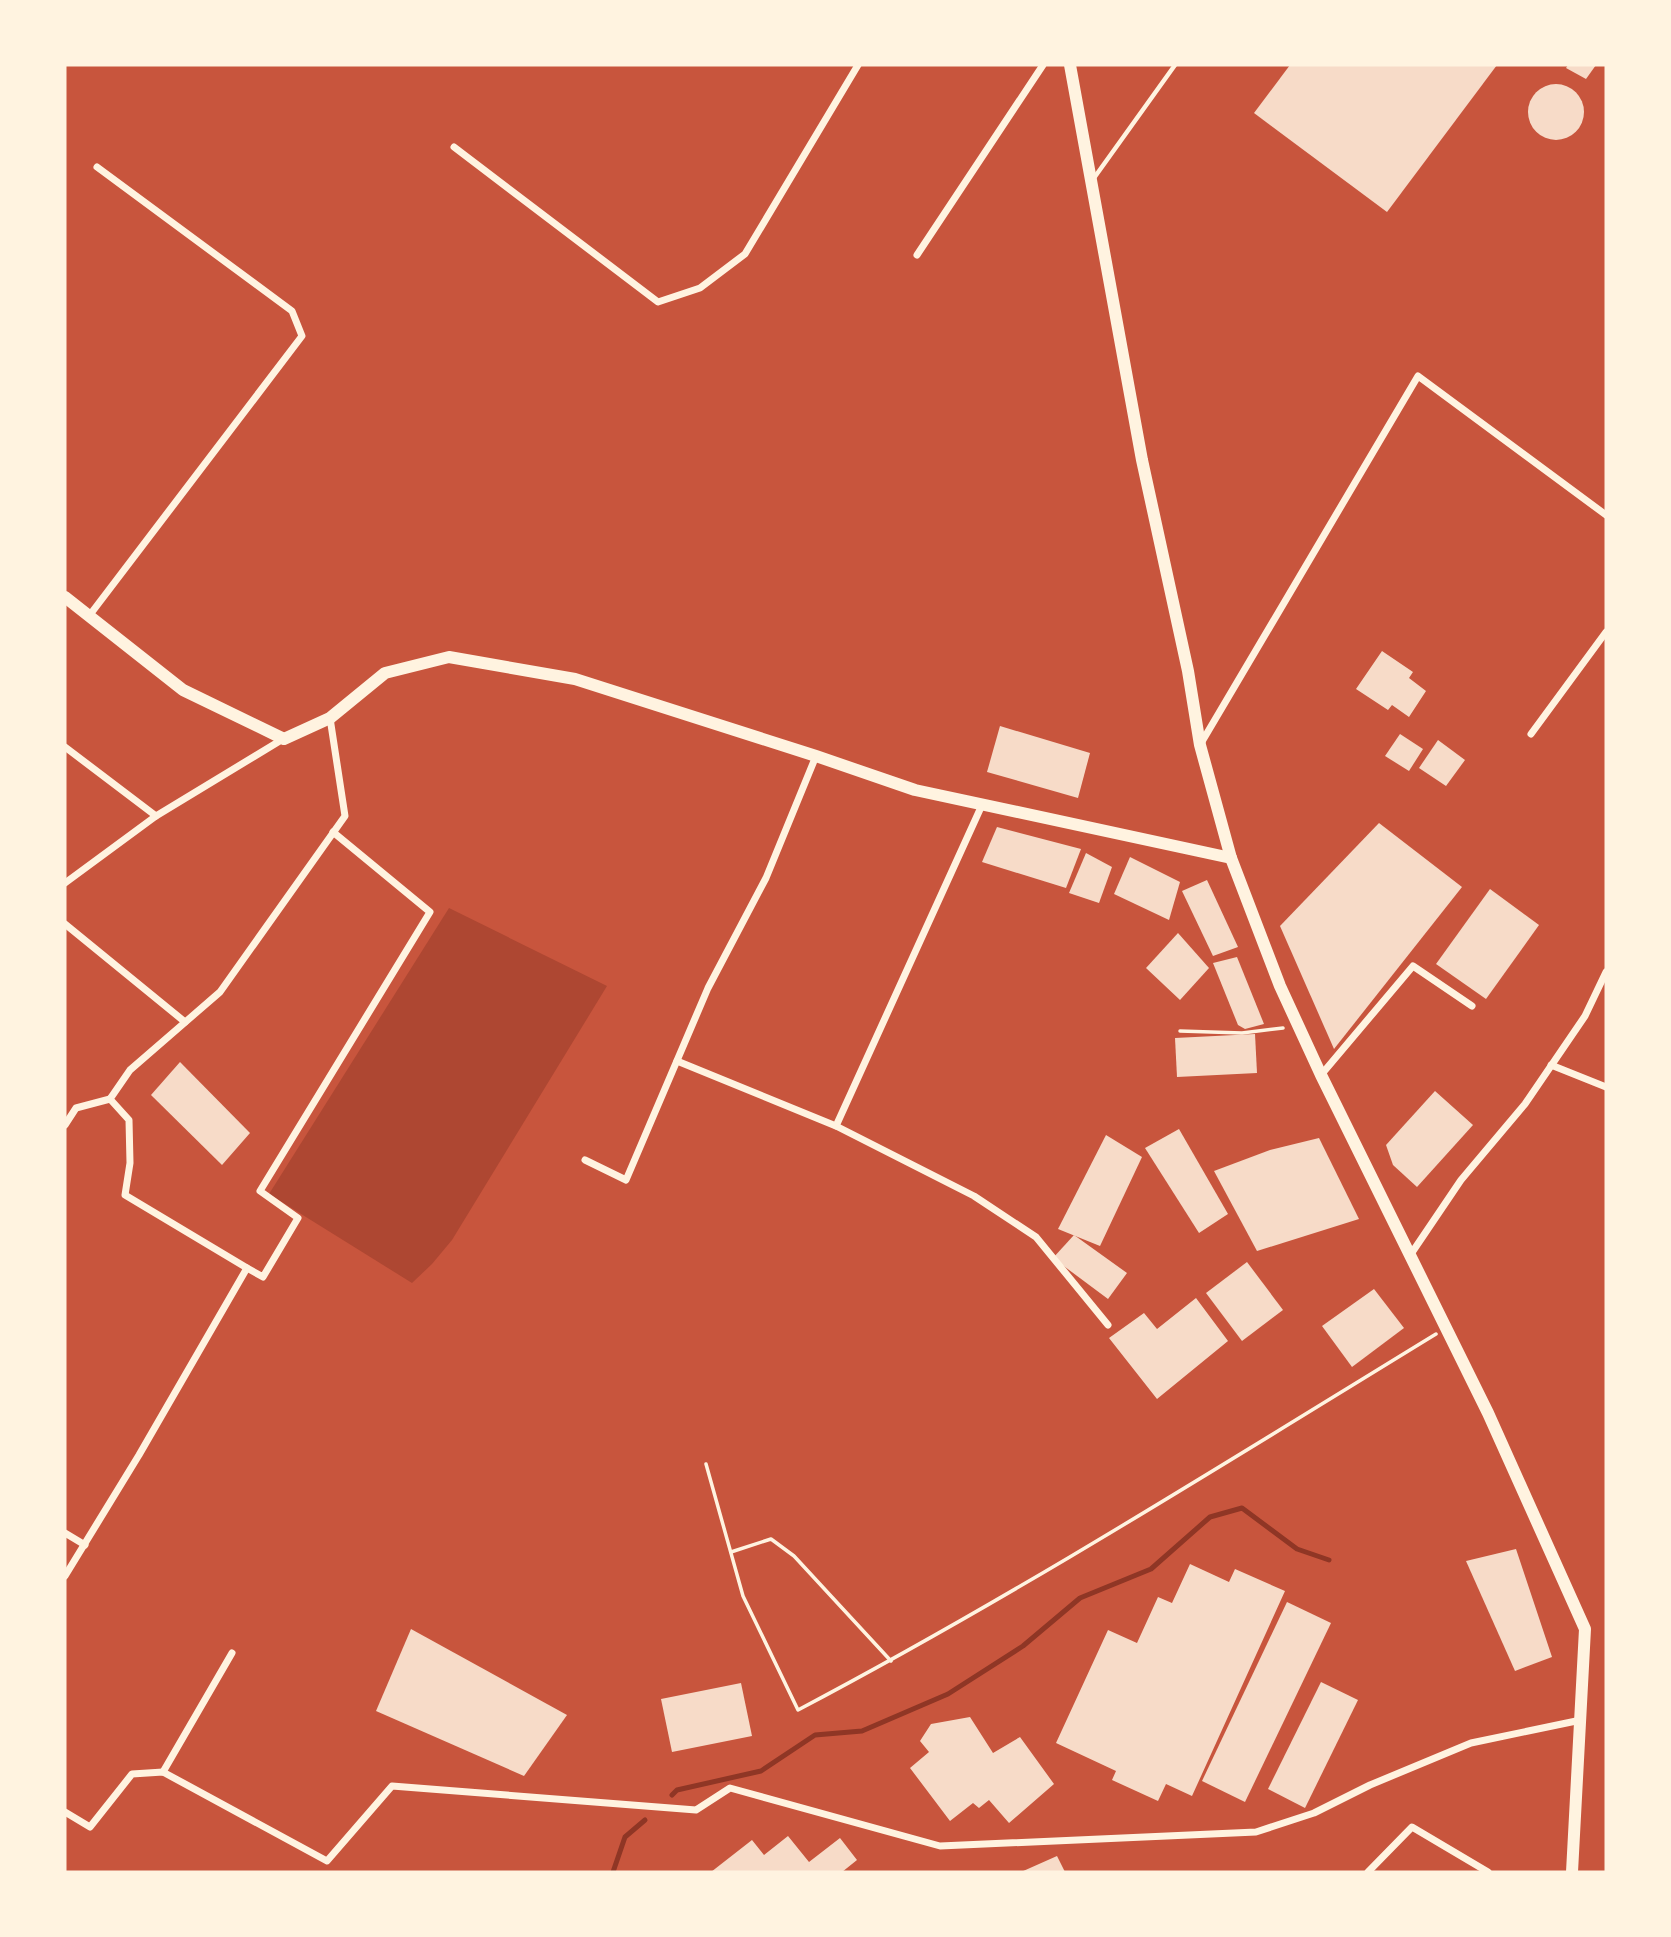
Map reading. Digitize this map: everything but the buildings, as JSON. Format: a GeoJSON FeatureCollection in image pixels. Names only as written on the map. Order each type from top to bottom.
{"type":"FeatureCollection","features":[{"type":"Feature","properties":{"kind":"main road"},"geometry":{"type":"LineString","coordinates":[[1070,65],[1142,460],[1188,671],[1200,746],[1231,858],[1280,986],[1447,1328],[1586,1629],[1572,1872]]}},
{"type":"Feature","properties":{"kind":"main road"},"geometry":{"type":"LineString","coordinates":[[65,597],[183,690],[284,739],[330,718],[385,673],[449,657],[575,679],[915,790],[1231,858]]}},
{"type":"Feature","properties":{"kind":"street"},"geometry":{"type":"LineString","coordinates":[[454,147],[658,302],[700,288],[745,254],[858,65]]}},
{"type":"Feature","properties":{"kind":"street"},"geometry":{"type":"LineString","coordinates":[[917,256],[1043,65]]}},
{"type":"Feature","properties":{"kind":"street"},"geometry":{"type":"LineString","coordinates":[[89,616],[302,336],[292,311],[97,167]]}},
{"type":"Feature","properties":{"kind":"street"},"geometry":{"type":"LineString","coordinates":[[1200,746],[1418,376],[1606,514]]}},
{"type":"Feature","properties":{"kind":"street"},"geometry":{"type":"LineString","coordinates":[[1531,734],[1606,632]]}},
{"type":"Feature","properties":{"kind":"street"},"geometry":{"type":"LineString","coordinates":[[65,1105],[76,1108],[110,1099],[130,1070],[220,992],[345,816],[330,718]]}},
{"type":"Feature","properties":{"kind":"street"},"geometry":{"type":"LineString","coordinates":[[65,883],[156,816],[284,739]]}},
{"type":"Feature","properties":{"kind":"street"},"geometry":{"type":"LineString","coordinates":[[65,747],[156,816]]}},
{"type":"Feature","properties":{"kind":"street"},"geometry":{"type":"LineString","coordinates":[[585,1160],[625,1180],[708,988],[766,878],[816,756]]}},
{"type":"Feature","properties":{"kind":"street"},"geometry":{"type":"LineString","coordinates":[[836,1126],[982,805]]}},
{"type":"Feature","properties":{"kind":"street"},"geometry":{"type":"LineString","coordinates":[[110,1099],[129,1120],[130,1163],[125,1195],[263,1277],[298,1218],[260,1191],[430,912],[333,832]]}},
{"type":"Feature","properties":{"kind":"street"},"geometry":{"type":"LineString","coordinates":[[65,924],[185,1022]]}},
{"type":"Feature","properties":{"kind":"street"},"geometry":{"type":"LineString","coordinates":[[1321,1074],[1413,966],[1472,1006]]}},
{"type":"Feature","properties":{"kind":"street"},"geometry":{"type":"LineString","coordinates":[[1411,1254],[1461,1180],[1525,1104],[1585,1016],[1606,972]]}},
{"type":"Feature","properties":{"kind":"street"},"geometry":{"type":"LineString","coordinates":[[677,1061],[836,1126],[974,1196],[1036,1237],[1108,1325]]}},
{"type":"Feature","properties":{"kind":"street"},"geometry":{"type":"LineString","coordinates":[[1551,1065],[1606,1087]]}},
{"type":"Feature","properties":{"kind":"street"},"geometry":{"type":"LineString","coordinates":[[65,1125],[76,1108]]}},
{"type":"Feature","properties":{"kind":"street"},"geometry":{"type":"LineString","coordinates":[[65,1576],[247,1268]]}},
{"type":"Feature","properties":{"kind":"street"},"geometry":{"type":"LineString","coordinates":[[65,1532],[85,1545]]}},
{"type":"Feature","properties":{"kind":"street"},"geometry":{"type":"LineString","coordinates":[[163,1772],[232,1653]]}},
{"type":"Feature","properties":{"kind":"street"},"geometry":{"type":"LineString","coordinates":[[65,1812],[90,1826],[132,1774],[163,1772],[327,1861],[392,1786],[696,1810],[730,1788],[940,1846],[1256,1832],[1314,1813],[1370,1785],[1471,1743],[1581,1720]]}},
{"type":"Feature","properties":{"kind":"street"},"geometry":{"type":"LineString","coordinates":[[1368,1872],[1412,1827],[1488,1872]]}},
{"type":"Feature","properties":{"kind":"lane"},"geometry":{"type":"LineString","coordinates":[[1091,183],[1175,65]]}},
{"type":"Feature","properties":{"kind":"path"},"geometry":{"type":"LineString","coordinates":[[1180,1031],[1242,1033],[1299,1026]]}},
{"type":"Feature","properties":{"kind":"path"},"geometry":{"type":"LineString","coordinates":[[706,1464],[743,1596],[798,1710],[1023,1586],[1447,1328]]}},
{"type":"Feature","properties":{"kind":"path"},"geometry":{"type":"LineString","coordinates":[[731,1552],[771,1539],[794,1556],[891,1661]]}},
{"type":"Feature","properties":{"kind":"shaded area"},"geometry":{"type":"Polygon","coordinates":[[[449,908],[607,986],[452,1240],[412,1283],[269,1194],[449,908]]]}},
{"type":"Feature","properties":{"kind":"waterway"},"geometry":{"type":"LineString","coordinates":[[672,1795],[677,1790],[761,1771],[815,1735],[862,1731],[948,1694],[1023,1646],[1080,1598],[1151,1569],[1210,1517],[1242,1508],[1297,1549],[1329,1560]]}},
{"type":"Feature","properties":{"kind":"waterway"},"geometry":{"type":"LineString","coordinates":[[613,1872],[625,1837],[645,1820]]}}]}
